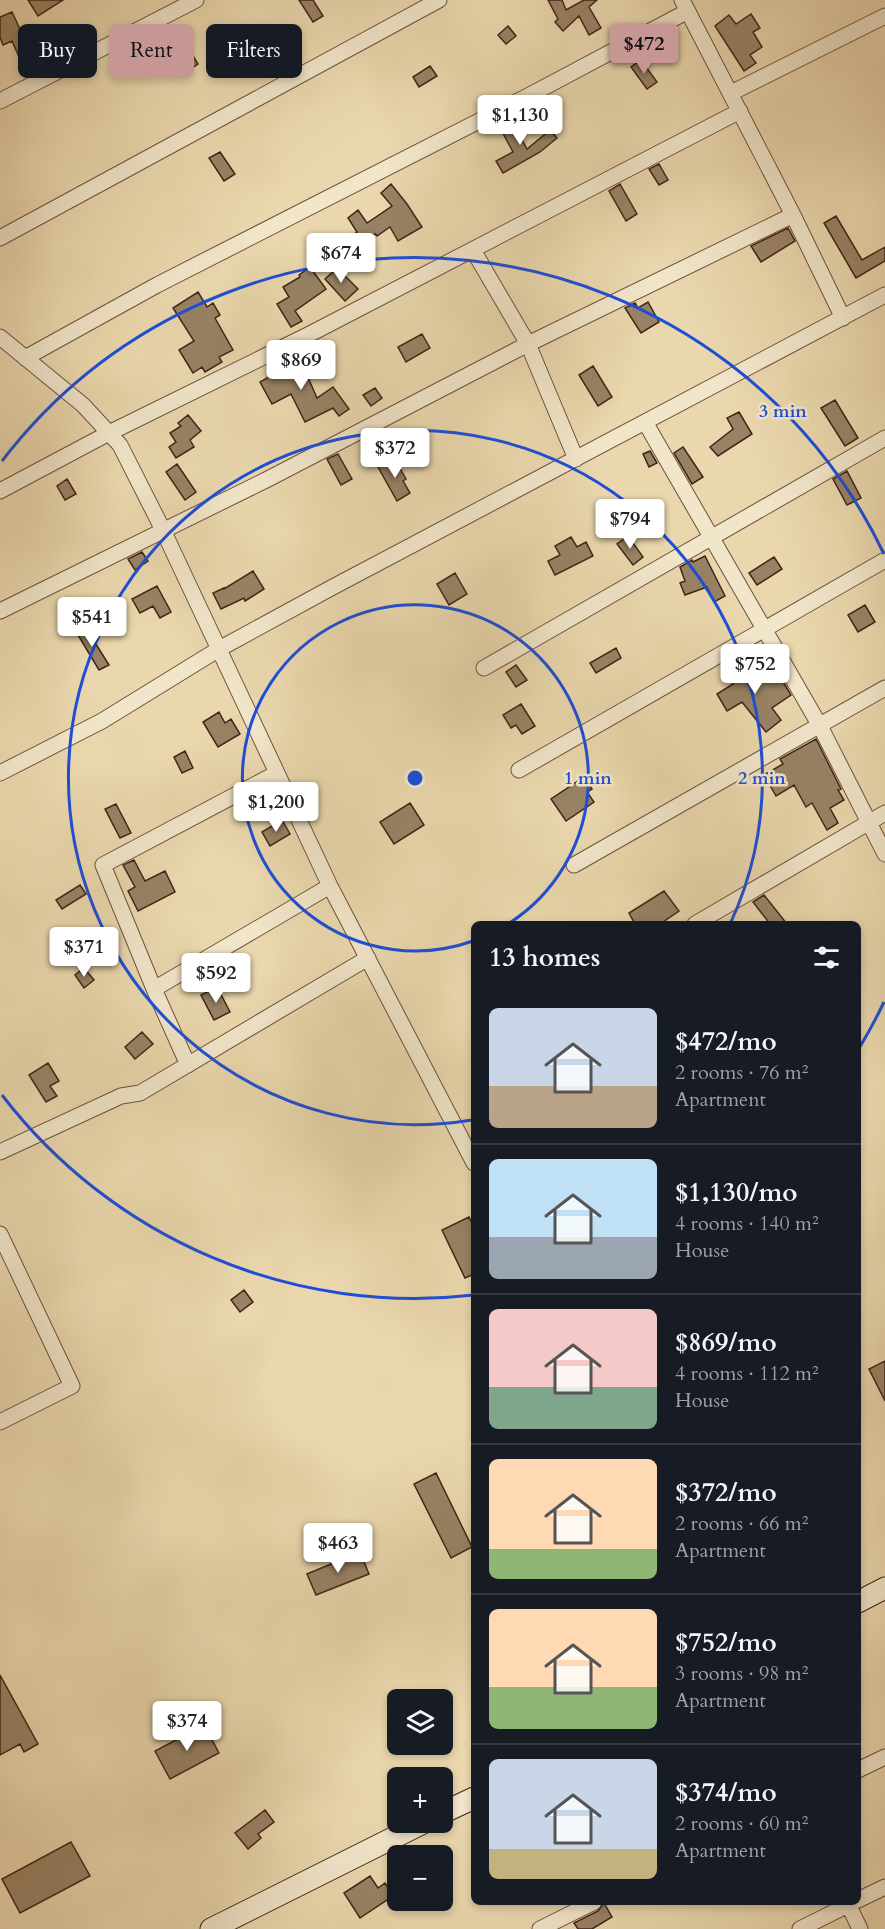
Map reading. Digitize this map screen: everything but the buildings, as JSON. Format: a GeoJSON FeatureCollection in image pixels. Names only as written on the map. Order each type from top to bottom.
{"type":"FeatureCollection","features":[{"type":"Feature","properties":{"kind":"main road"},"geometry":{"type":"LineString","coordinates":[[861,1600],[885,1588]]}},
{"type":"Feature","properties":{"kind":"main road"},"geometry":{"type":"LineString","coordinates":[[453,1808],[471,1800]]}},
{"type":"Feature","properties":{"kind":"main road"},"geometry":{"type":"LineString","coordinates":[[212,1929],[402,1833]]}},
{"type":"Feature","properties":{"kind":"street"},"geometry":{"type":"LineString","coordinates":[[0,101],[196,0]]}},
{"type":"Feature","properties":{"kind":"street"},"geometry":{"type":"LineString","coordinates":[[0,238],[439,0]]}},
{"type":"Feature","properties":{"kind":"street"},"geometry":{"type":"LineString","coordinates":[[25,358],[157,285],[537,91],[685,5],[794,215],[843,318]]}},
{"type":"Feature","properties":{"kind":"street"},"geometry":{"type":"LineString","coordinates":[[731,93],[885,16]]}},
{"type":"Feature","properties":{"kind":"street"},"geometry":{"type":"LineString","coordinates":[[0,491],[109,433],[308,335],[740,111]]}},
{"type":"Feature","properties":{"kind":"street"},"geometry":{"type":"LineString","coordinates":[[0,611],[268,479],[528,344],[794,215]]}},
{"type":"Feature","properties":{"kind":"street"},"geometry":{"type":"LineString","coordinates":[[473,250],[528,344],[576,459]]}},
{"type":"Feature","properties":{"kind":"street"},"geometry":{"type":"LineString","coordinates":[[0,773],[102,721],[219,649],[885,295]]}},
{"type":"Feature","properties":{"kind":"street"},"geometry":{"type":"LineString","coordinates":[[0,338],[83,405],[120,445],[163,530],[330,886],[471,1156]]}},
{"type":"Feature","properties":{"kind":"street"},"geometry":{"type":"LineString","coordinates":[[645,422],[820,726],[885,854]]}},
{"type":"Feature","properties":{"kind":"street"},"geometry":{"type":"LineString","coordinates":[[484,668],[885,438]]}},
{"type":"Feature","properties":{"kind":"street"},"geometry":{"type":"LineString","coordinates":[[519,770],[885,560]]}},
{"type":"Feature","properties":{"kind":"street"},"geometry":{"type":"LineString","coordinates":[[574,865],[885,688]]}},
{"type":"Feature","properties":{"kind":"street"},"geometry":{"type":"LineString","coordinates":[[188,1065],[103,866],[277,773]]}},
{"type":"Feature","properties":{"kind":"street"},"geometry":{"type":"LineString","coordinates":[[700,921],[885,813]]}},
{"type":"Feature","properties":{"kind":"street"},"geometry":{"type":"LineString","coordinates":[[154,989],[330,886]]}},
{"type":"Feature","properties":{"kind":"street"},"geometry":{"type":"LineString","coordinates":[[0,1152],[121,1096],[140,1093],[368,958]]}},
{"type":"Feature","properties":{"kind":"street"},"geometry":{"type":"LineString","coordinates":[[0,1234],[4,1251],[72,1386],[0,1422]]}},
{"type":"Feature","properties":{"kind":"street"},"geometry":{"type":"LineString","coordinates":[[861,1769],[885,1757]]}},
{"type":"Feature","properties":{"kind":"street"},"geometry":{"type":"LineString","coordinates":[[861,1898],[885,1887]]}},
{"type":"Feature","properties":{"kind":"street"},"geometry":{"type":"LineString","coordinates":[[540,1929],[588,1905]]}},
{"type":"Feature","properties":{"kind":"street"},"geometry":{"type":"LineString","coordinates":[[800,1929],[846,1905]]}},
{"type":"Feature","properties":{"kind":"street"},"geometry":{"type":"LineString","coordinates":[[853,1905],[860,1929]]}}]}
